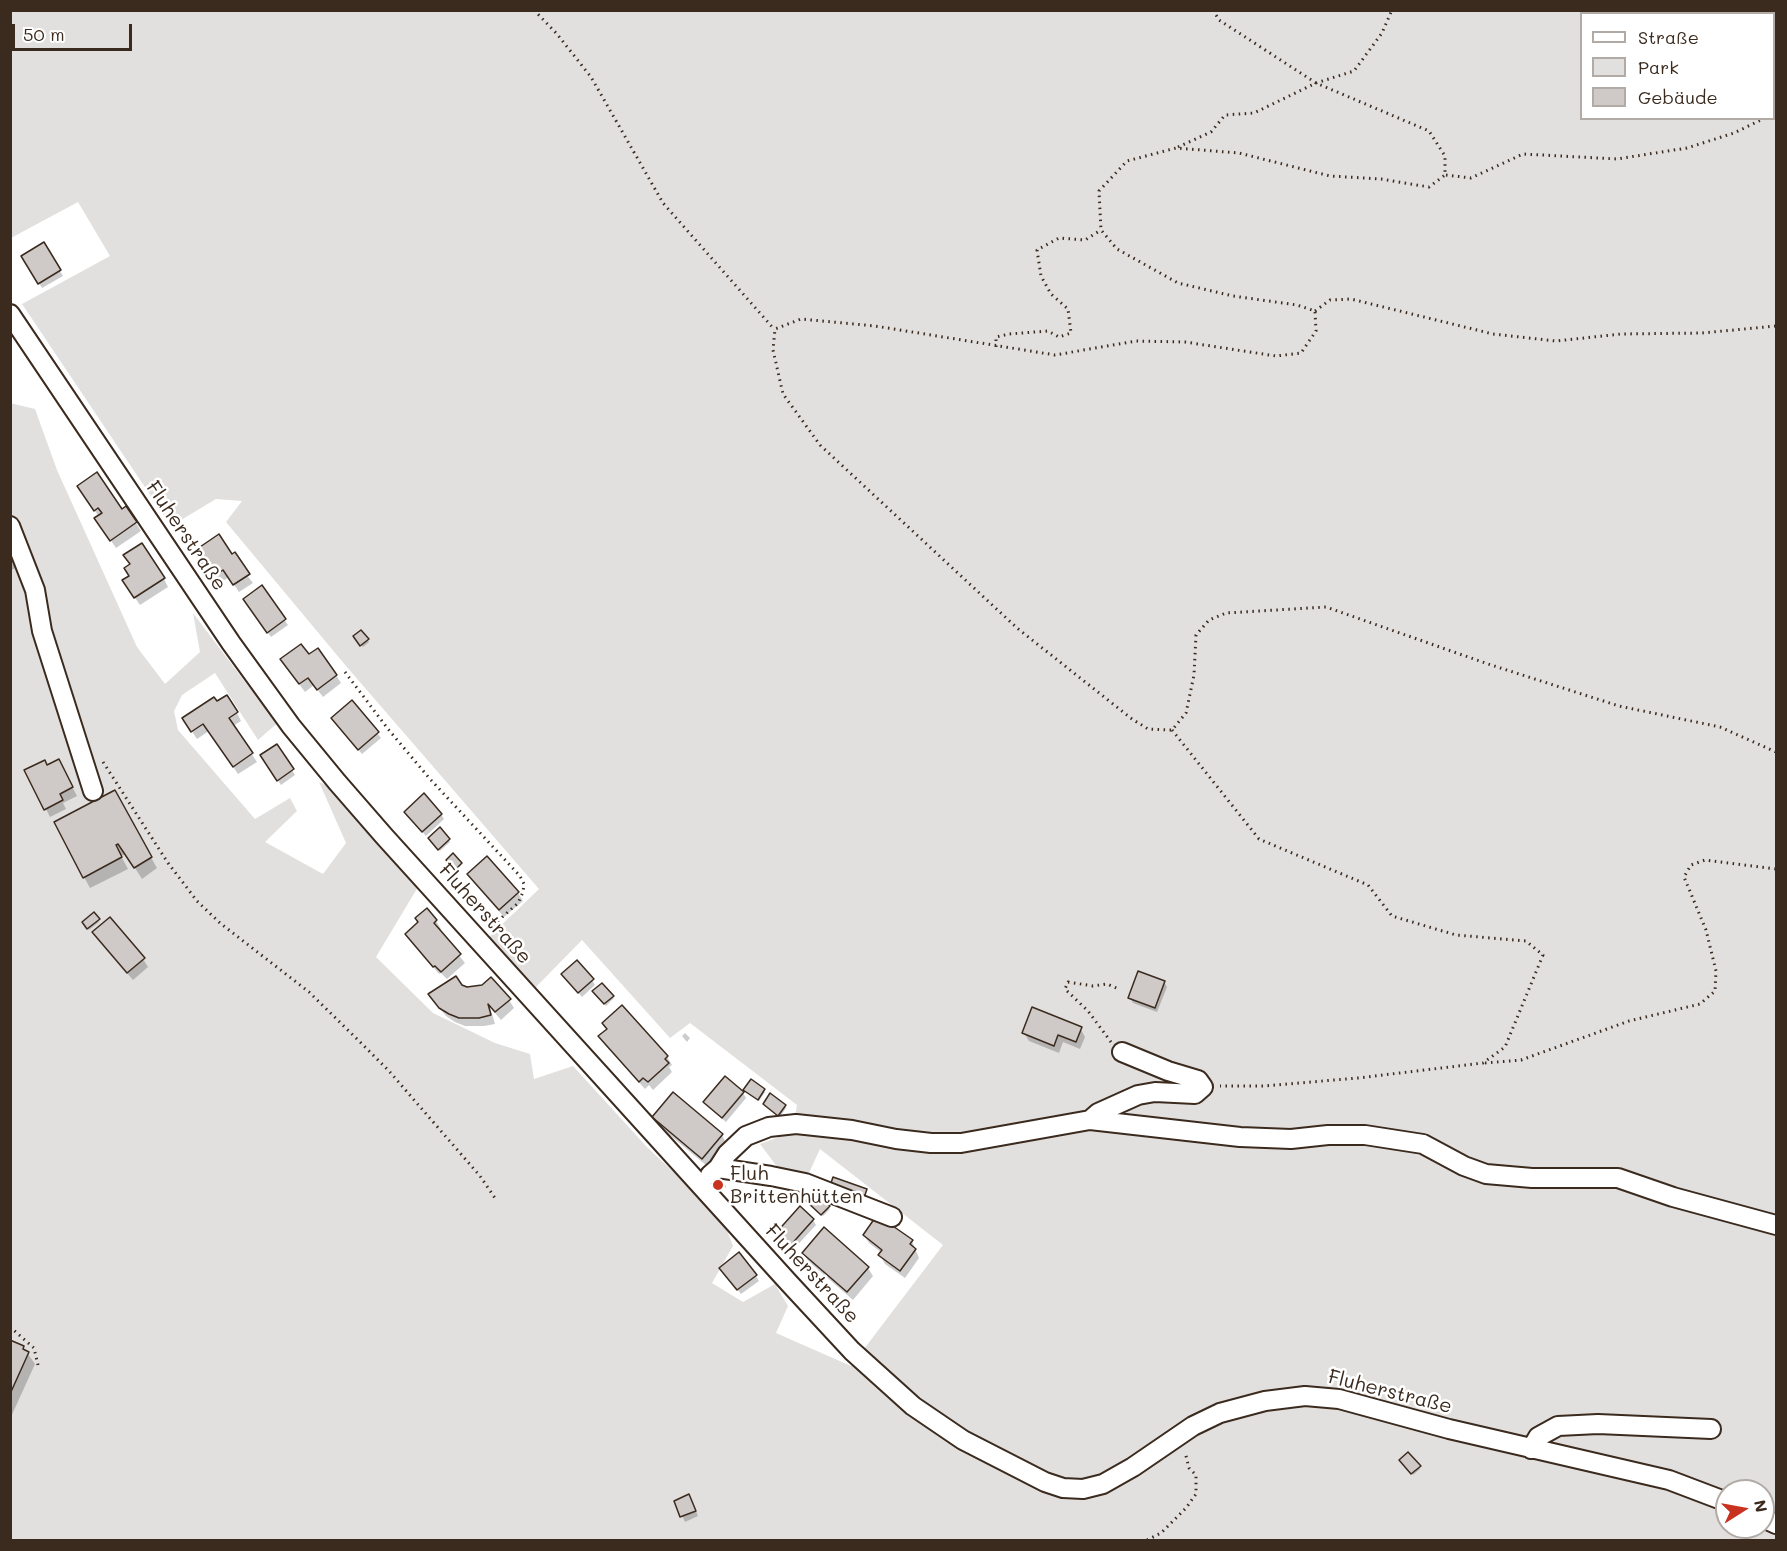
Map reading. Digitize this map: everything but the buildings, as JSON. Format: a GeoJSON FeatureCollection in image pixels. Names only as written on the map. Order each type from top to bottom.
{"type":"FeatureCollection","features":[{"type":"Feature","properties":{"kind":"street","name":"Fluherstraße"},"geometry":{"type":"LineString","coordinates":[[10,314],[190,584],[291,726],[384,836],[852,1351],[913,1406],[963,1440],[1045,1482],[1063,1488],[1083,1489],[1103,1484],[1133,1467],[1193,1426],[1220,1413],[1265,1401],[1305,1396],[1340,1399],[1449,1429],[1669,1480],[1715,1497]]}},
{"type":"Feature","properties":{"kind":"street"},"geometry":{"type":"LineString","coordinates":[[10,525],[35,590],[42,631],[93,791]]}},
{"type":"Feature","properties":{"kind":"street"},"geometry":{"type":"LineString","coordinates":[[1090,1119],[1138,1095],[1155,1092],[1195,1094],[1203,1087],[1198,1080],[1168,1071],[1122,1052]]}},
{"type":"Feature","properties":{"kind":"street"},"geometry":{"type":"LineString","coordinates":[[700,1184],[718,1168],[727,1154],[746,1136],[769,1127],[796,1124],[852,1130],[896,1139],[941,1143],[984,1139],[1090,1119],[1240,1137],[1291,1139],[1328,1135],[1365,1135],[1423,1144],[1464,1166],[1486,1174],[1532,1178],[1618,1178],[1673,1197],[1776,1225]]}},
{"type":"Feature","properties":{"kind":"street"},"geometry":{"type":"LineString","coordinates":[[718,1168],[805,1184],[892,1217]]}},
{"type":"Feature","properties":{"kind":"street"},"geometry":{"type":"LineString","coordinates":[[1531,1449],[1538,1437],[1558,1426],[1598,1424],[1711,1429]]}},
{"type":"Feature","properties":{"kind":"path"},"geometry":{"type":"LineString","coordinates":[[534,10],[557,34],[591,77],[663,203],[775,329],[773,350],[783,394],[820,445],[1017,628],[1132,719],[1148,729],[1172,730],[1259,839],[1368,885],[1392,916],[1456,935],[1526,941],[1543,955],[1505,1047],[1483,1063]]}},
{"type":"Feature","properties":{"kind":"path"},"geometry":{"type":"LineString","coordinates":[[1214,10],[1219,20],[1316,83],[1429,131],[1445,156],[1445,175]]}},
{"type":"Feature","properties":{"kind":"path"},"geometry":{"type":"LineString","coordinates":[[1315,311],[1297,305],[1233,296],[1178,283],[1116,249],[1101,230],[1099,191],[1127,162],[1176,148],[1211,132],[1225,115],[1254,113],[1316,83],[1354,71],[1382,33],[1392,10]]}},
{"type":"Feature","properties":{"kind":"path"},"geometry":{"type":"LineString","coordinates":[[1176,148],[1239,153],[1330,176],[1381,179],[1429,187],[1445,175],[1471,178],[1523,154],[1617,159],[1687,148],[1734,133],[1761,120]]}},
{"type":"Feature","properties":{"kind":"path"},"geometry":{"type":"LineString","coordinates":[[996,347],[996,338],[1009,334],[1048,331],[1059,337],[1071,333],[1068,309],[1051,294],[1041,276],[1036,250],[1059,238],[1085,240],[1101,230]]}},
{"type":"Feature","properties":{"kind":"path"},"geometry":{"type":"LineString","coordinates":[[1315,311],[1330,300],[1351,298],[1493,334],[1556,341],[1621,334],[1702,333],[1776,326]]}},
{"type":"Feature","properties":{"kind":"path"},"geometry":{"type":"LineString","coordinates":[[775,329],[801,319],[875,326],[1055,355],[1136,340],[1185,342],[1276,356],[1301,353],[1316,331],[1315,311]]}},
{"type":"Feature","properties":{"kind":"path"},"geometry":{"type":"LineString","coordinates":[[1172,730],[1186,713],[1194,675],[1196,635],[1209,620],[1226,614],[1326,607],[1488,664],[1619,706],[1720,727],[1776,752]]}},
{"type":"Feature","properties":{"kind":"path"},"geometry":{"type":"LineString","coordinates":[[345,672],[388,729],[520,876],[524,884],[518,903],[476,938]]}},
{"type":"Feature","properties":{"kind":"path"},"geometry":{"type":"LineString","coordinates":[[99,755],[168,863],[197,902],[220,923],[309,992],[358,1040],[389,1071],[480,1176],[495,1198]]}},
{"type":"Feature","properties":{"kind":"path"},"geometry":{"type":"LineString","coordinates":[[1203,1087],[1264,1086],[1335,1080],[1521,1060],[1629,1021],[1700,1004],[1715,991],[1716,971],[1706,930],[1684,877],[1691,865],[1705,860],[1776,869]]}},
{"type":"Feature","properties":{"kind":"path"},"geometry":{"type":"LineString","coordinates":[[1119,989],[1107,984],[1093,986],[1068,981],[1065,988],[1088,1011],[1100,1029],[1122,1052]]}},
{"type":"Feature","properties":{"kind":"path"},"geometry":{"type":"LineString","coordinates":[[10,1327],[34,1348],[38,1365]]}},
{"type":"Feature","properties":{"kind":"path"},"geometry":{"type":"LineString","coordinates":[[1147,1540],[1161,1533],[1186,1508],[1196,1494],[1196,1475],[1189,1468],[1187,1453],[1171,1441]]}},
{"type":"Feature","properties":{"kind":"green space"},"geometry":{"type":"Polygon","coordinates":[[[11,11],[1776,11],[1776,1540],[11,1540],[10,403],[35,409],[57,470],[137,647],[165,684],[200,652],[193,613],[267,711],[281,720],[258,740],[215,673],[182,695],[174,711],[178,730],[255,819],[290,798],[297,811],[265,842],[323,874],[346,843],[319,782],[338,790],[418,887],[376,957],[433,1013],[495,1043],[530,1054],[534,1079],[573,1066],[646,1146],[722,1218],[733,1246],[712,1283],[743,1302],[775,1284],[788,1306],[776,1333],[851,1366],[943,1245],[820,1149],[809,1173],[778,1168],[760,1144],[792,1132],[797,1105],[690,1023],[670,1038],[582,940],[536,987],[489,937],[539,889],[346,666],[226,522],[242,501],[216,499],[171,526],[22,304],[110,256],[78,202],[11,238],[11,11]]]}},
{"type":"Feature","properties":{"kind":"place","name":"Fluh Brittenhütten"},"geometry":{"type":"Point","coordinates":[718,1185]}}]}
